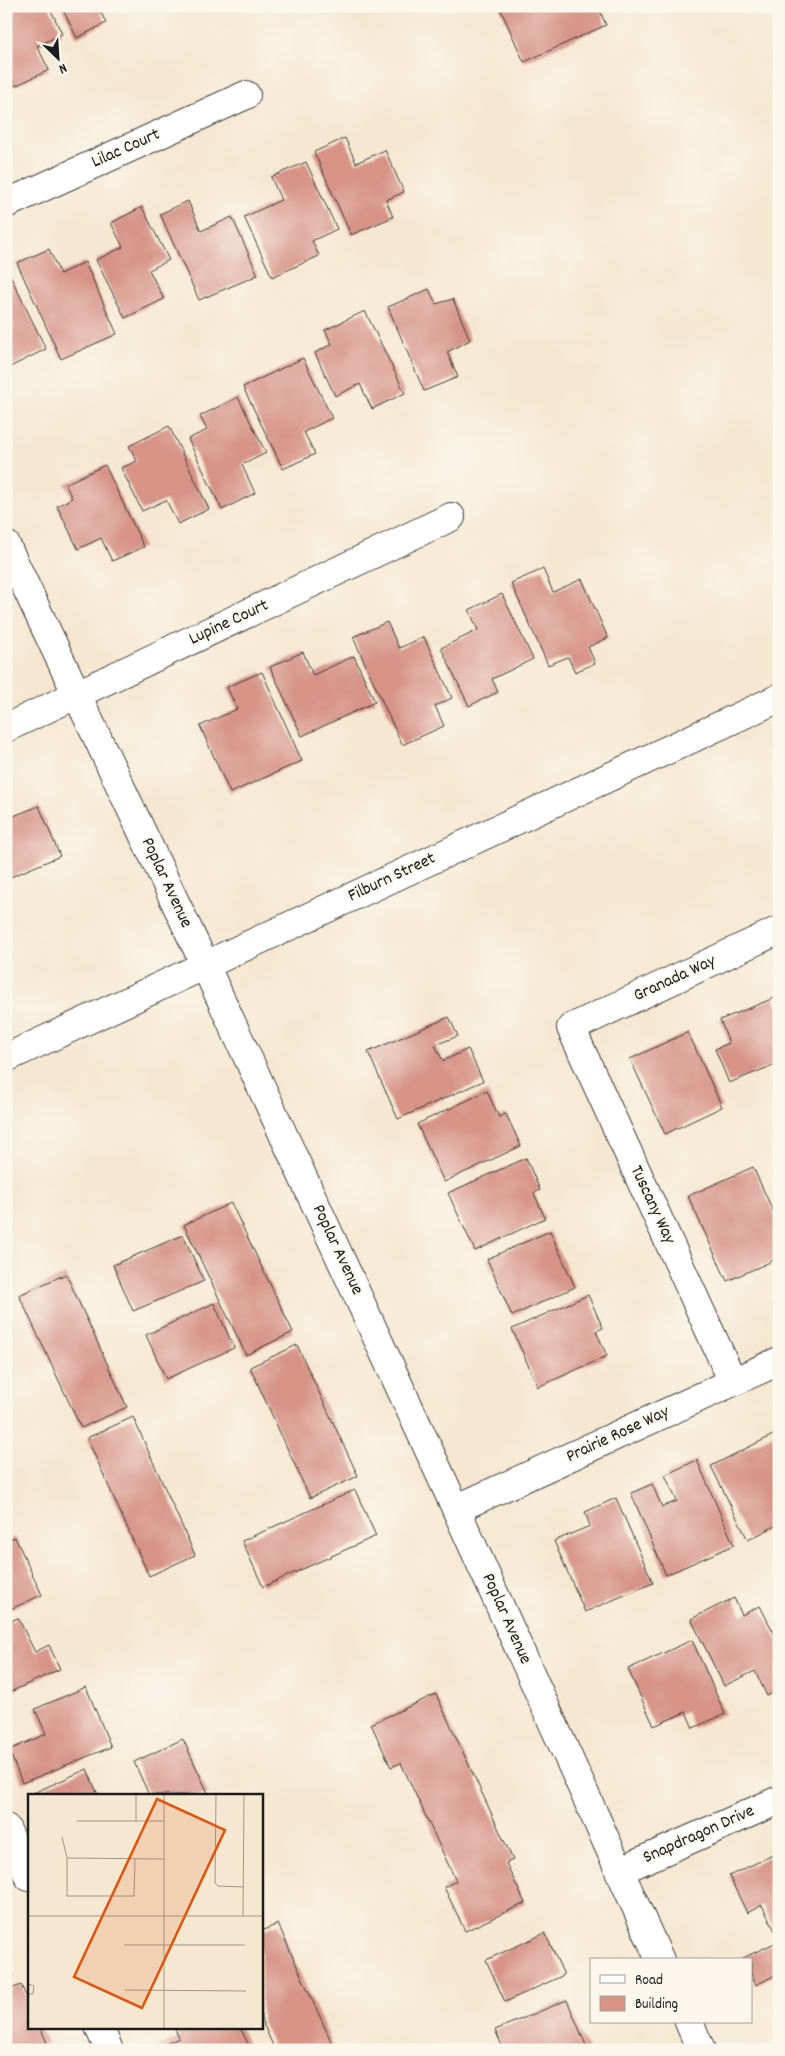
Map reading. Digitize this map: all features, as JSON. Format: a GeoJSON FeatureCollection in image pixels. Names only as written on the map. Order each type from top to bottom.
{"type":"FeatureCollection","features":[{"type":"Feature","properties":{"kind":"street","name":"Lilac Court"},"geometry":{"type":"LineString","coordinates":[[6,204],[246,95]]}},
{"type":"Feature","properties":{"kind":"street","name":"Lupine Court"},"geometry":{"type":"LineString","coordinates":[[6,728],[450,517]]}},
{"type":"Feature","properties":{"kind":"street","name":"Poplar Avenue"},"geometry":{"type":"LineString","coordinates":[[6,545],[205,965],[456,1508],[659,1958]]}},
{"type":"Feature","properties":{"kind":"street","name":"Filburn Street"},"geometry":{"type":"LineString","coordinates":[[6,1058],[779,698]]}},
{"type":"Feature","properties":{"kind":"street","name":"Granada Way"},"geometry":{"type":"LineString","coordinates":[[571,1028],[779,930]]}},
{"type":"Feature","properties":{"kind":"street","name":"Tuscany Way"},"geometry":{"type":"LineString","coordinates":[[571,1028],[733,1382]]}},
{"type":"Feature","properties":{"kind":"street","name":"Prairie Rose Way"},"geometry":{"type":"LineString","coordinates":[[456,1508],[779,1361]]}},
{"type":"Feature","properties":{"kind":"street","name":"Snapdragon Drive"},"geometry":{"type":"LineString","coordinates":[[620,1871],[779,1800]]}},
{"type":"Feature","properties":{"kind":"street"},"geometry":{"type":"LineString","coordinates":[[6,1828],[28,1875]]}},
{"type":"Feature","properties":{"kind":"street"},"geometry":{"type":"LineString","coordinates":[[690,2024],[702,2050]]}},
{"type":"Feature","properties":{"kind":"street"},"geometry":{"type":"LineString","coordinates":[[99,2028],[109,2050]]}},
{"type":"Feature","properties":{"kind":"building"},"geometry":{"type":"Polygon","coordinates":[[[6,6],[49,6],[62,34],[37,46],[49,70],[15,86],[6,68],[6,6]]]}},
{"type":"Feature","properties":{"kind":"building"},"geometry":{"type":"Polygon","coordinates":[[[61,6],[98,6],[106,23],[77,38],[61,6]]]}},
{"type":"Feature","properties":{"kind":"building"},"geometry":{"type":"Polygon","coordinates":[[[499,6],[598,6],[606,25],[524,62],[499,6]]]}},
{"type":"Feature","properties":{"kind":"building"},"geometry":{"type":"Polygon","coordinates":[[[345,138],[356,163],[385,150],[404,192],[386,200],[393,217],[351,235],[314,152],[345,138]]]}},
{"type":"Feature","properties":{"kind":"building"},"geometry":{"type":"Polygon","coordinates":[[[306,162],[337,229],[312,241],[319,256],[272,277],[244,217],[281,200],[271,177],[306,162]]]}},
{"type":"Feature","properties":{"kind":"building"},"geometry":{"type":"Polygon","coordinates":[[[188,201],[201,231],[232,217],[258,275],[199,300],[160,214],[188,201]]]}},
{"type":"Feature","properties":{"kind":"building"},"geometry":{"type":"Polygon","coordinates":[[[142,207],[169,260],[149,270],[164,299],[125,318],[96,260],[123,247],[111,223],[142,207]]]}},
{"type":"Feature","properties":{"kind":"building"},"geometry":{"type":"Polygon","coordinates":[[[49,249],[60,274],[85,262],[117,334],[61,359],[17,263],[49,249]]]}},
{"type":"Feature","properties":{"kind":"building"},"geometry":{"type":"Polygon","coordinates":[[[6,267],[46,349],[6,369],[6,267]]]}},
{"type":"Feature","properties":{"kind":"building"},"geometry":{"type":"Polygon","coordinates":[[[429,289],[436,304],[453,299],[470,340],[447,352],[458,377],[424,391],[388,307],[429,289]]]}},
{"type":"Feature","properties":{"kind":"building"},"geometry":{"type":"Polygon","coordinates":[[[365,311],[405,393],[372,409],[360,384],[335,396],[315,353],[332,344],[325,330],[365,311]]]}},
{"type":"Feature","properties":{"kind":"building"},"geometry":{"type":"Polygon","coordinates":[[[303,358],[332,418],[304,432],[315,454],[283,469],[243,387],[303,358]]]}},
{"type":"Feature","properties":{"kind":"building"},"geometry":{"type":"Polygon","coordinates":[[[238,397],[266,453],[242,465],[255,493],[222,510],[188,439],[207,430],[200,416],[238,397]]]}},
{"type":"Feature","properties":{"kind":"building"},"geometry":{"type":"Polygon","coordinates":[[[169,426],[209,509],[178,524],[166,500],[142,511],[121,468],[137,461],[129,446],[169,426]]]}},
{"type":"Feature","properties":{"kind":"building"},"geometry":{"type":"Polygon","coordinates":[[[105,465],[144,547],[112,561],[101,538],[78,549],[57,506],[72,498],[65,484],[105,465]]]}},
{"type":"Feature","properties":{"kind":"building"},"geometry":{"type":"Polygon","coordinates":[[[543,569],[553,592],[582,579],[608,638],[588,647],[595,663],[575,672],[568,657],[548,665],[511,583],[543,569]]]}},
{"type":"Feature","properties":{"kind":"building"},"geometry":{"type":"Polygon","coordinates":[[[502,594],[533,659],[492,679],[498,692],[469,706],[441,648],[478,630],[469,610],[502,594]]]}},
{"type":"Feature","properties":{"kind":"building"},"geometry":{"type":"Polygon","coordinates":[[[387,622],[399,648],[424,637],[452,698],[435,706],[444,726],[402,745],[353,637],[387,622]]]}},
{"type":"Feature","properties":{"kind":"building"},"geometry":{"type":"Polygon","coordinates":[[[303,652],[313,675],[354,656],[375,702],[302,736],[270,667],[303,652]]]}},
{"type":"Feature","properties":{"kind":"building"},"geometry":{"type":"Polygon","coordinates":[[[262,672],[302,761],[230,793],[200,726],[237,709],[227,687],[262,672]]]}},
{"type":"Feature","properties":{"kind":"building"},"geometry":{"type":"Polygon","coordinates":[[[39,806],[60,856],[6,879],[6,819],[39,806]]]}},
{"type":"Feature","properties":{"kind":"building"},"geometry":{"type":"Polygon","coordinates":[[[774,998],[779,1009],[779,1063],[729,1083],[715,1049],[729,1043],[720,1020],[774,998]]]}},
{"type":"Feature","properties":{"kind":"building"},"geometry":{"type":"Polygon","coordinates":[[[449,1017],[458,1036],[435,1045],[443,1061],[468,1049],[483,1081],[398,1119],[368,1052],[449,1017]]]}},
{"type":"Feature","properties":{"kind":"building"},"geometry":{"type":"Polygon","coordinates":[[[688,1032],[722,1107],[665,1134],[630,1059],[688,1032]]]}},
{"type":"Feature","properties":{"kind":"building"},"geometry":{"type":"Polygon","coordinates":[[[487,1091],[499,1117],[506,1114],[521,1146],[444,1182],[417,1124],[487,1091]]]}},
{"type":"Feature","properties":{"kind":"building"},"geometry":{"type":"Polygon","coordinates":[[[526,1158],[540,1190],[534,1193],[545,1218],[475,1251],[448,1193],[526,1158]]]}},
{"type":"Feature","properties":{"kind":"building"},"geometry":{"type":"Polygon","coordinates":[[[753,1167],[779,1224],[779,1258],[727,1281],[688,1196],[753,1167]]]}},
{"type":"Feature","properties":{"kind":"building"},"geometry":{"type":"Polygon","coordinates":[[[231,1203],[293,1332],[246,1355],[184,1225],[231,1203]]]}},
{"type":"Feature","properties":{"kind":"building"},"geometry":{"type":"Polygon","coordinates":[[[550,1231],[575,1287],[512,1316],[487,1259],[550,1231]]]}},
{"type":"Feature","properties":{"kind":"building"},"geometry":{"type":"Polygon","coordinates":[[[183,1235],[204,1281],[133,1311],[113,1265],[183,1235]]]}},
{"type":"Feature","properties":{"kind":"building"},"geometry":{"type":"Polygon","coordinates":[[[66,1274],[127,1407],[81,1428],[19,1295],[66,1274]]]}},
{"type":"Feature","properties":{"kind":"building"},"geometry":{"type":"Polygon","coordinates":[[[588,1295],[603,1328],[596,1331],[607,1356],[538,1387],[512,1329],[588,1295]]]}},
{"type":"Feature","properties":{"kind":"building"},"geometry":{"type":"Polygon","coordinates":[[[214,1303],[234,1348],[166,1379],[146,1335],[214,1303]]]}},
{"type":"Feature","properties":{"kind":"building"},"geometry":{"type":"Polygon","coordinates":[[[297,1345],[358,1476],[310,1498],[250,1367],[297,1345]]]}},
{"type":"Feature","properties":{"kind":"building"},"geometry":{"type":"Polygon","coordinates":[[[133,1417],[195,1555],[149,1576],[87,1438],[133,1417]]]}},
{"type":"Feature","properties":{"kind":"building"},"geometry":{"type":"Polygon","coordinates":[[[773,1435],[779,1447],[779,1524],[748,1540],[711,1466],[773,1435]]]}},
{"type":"Feature","properties":{"kind":"building"},"geometry":{"type":"Polygon","coordinates":[[[697,1460],[734,1545],[666,1575],[631,1493],[652,1484],[662,1507],[677,1501],[665,1475],[697,1460]]]}},
{"type":"Feature","properties":{"kind":"building"},"geometry":{"type":"Polygon","coordinates":[[[355,1490],[376,1536],[263,1587],[242,1541],[355,1490]]]}},
{"type":"Feature","properties":{"kind":"building"},"geometry":{"type":"Polygon","coordinates":[[[616,1498],[653,1583],[585,1612],[554,1541],[590,1526],[585,1512],[616,1498]]]}},
{"type":"Feature","properties":{"kind":"building"},"geometry":{"type":"Polygon","coordinates":[[[15,1537],[42,1595],[6,1611],[6,1541],[15,1537]]]}},
{"type":"Feature","properties":{"kind":"building"},"geometry":{"type":"Polygon","coordinates":[[[734,1598],[742,1615],[760,1606],[779,1643],[779,1690],[767,1696],[755,1671],[724,1686],[691,1619],[734,1598]]]}},
{"type":"Feature","properties":{"kind":"building"},"geometry":{"type":"Polygon","coordinates":[[[18,1618],[35,1652],[49,1645],[60,1669],[6,1694],[6,1623],[18,1618]]]}},
{"type":"Feature","properties":{"kind":"building"},"geometry":{"type":"Polygon","coordinates":[[[692,1640],[725,1714],[693,1728],[686,1712],[654,1726],[628,1669],[692,1640]]]}},
{"type":"Feature","properties":{"kind":"building"},"geometry":{"type":"Polygon","coordinates":[[[86,1687],[111,1747],[22,1783],[9,1750],[46,1734],[35,1709],[86,1687]]]}},
{"type":"Feature","properties":{"kind":"building"},"geometry":{"type":"Polygon","coordinates":[[[436,1694],[513,1860],[506,1863],[525,1903],[465,1931],[444,1887],[456,1881],[401,1763],[391,1767],[371,1724],[436,1694]]]}},
{"type":"Feature","properties":{"kind":"building"},"geometry":{"type":"Polygon","coordinates":[[[183,1739],[209,1794],[149,1794],[134,1762],[183,1739]]]}},
{"type":"Feature","properties":{"kind":"building"},"geometry":{"type":"Polygon","coordinates":[[[87,1769],[98,1794],[31,1794],[87,1769]]]}},
{"type":"Feature","properties":{"kind":"building"},"geometry":{"type":"Polygon","coordinates":[[[779,1852],[779,1929],[775,1931],[762,1905],[747,1913],[729,1876],[779,1852]]]}},
{"type":"Feature","properties":{"kind":"building"},"geometry":{"type":"Polygon","coordinates":[[[278,1924],[335,2050],[275,2050],[262,2021],[262,1931],[278,1924]]]}},
{"type":"Feature","properties":{"kind":"building"},"geometry":{"type":"Polygon","coordinates":[[[545,1933],[564,1975],[505,2002],[486,1960],[545,1933]]]}},
{"type":"Feature","properties":{"kind":"building"},"geometry":{"type":"Polygon","coordinates":[[[779,1941],[779,1973],[756,1985],[752,1976],[752,1958],[743,1958],[779,1941]]]}},
{"type":"Feature","properties":{"kind":"building"},"geometry":{"type":"Polygon","coordinates":[[[6,1958],[14,1976],[6,1979],[6,1958]]]}},
{"type":"Feature","properties":{"kind":"building"},"geometry":{"type":"Polygon","coordinates":[[[21,1985],[28,2000],[28,2028],[40,2028],[47,2043],[32,2050],[6,2050],[6,1991],[21,1985]]]}},
{"type":"Feature","properties":{"kind":"building"},"geometry":{"type":"Polygon","coordinates":[[[567,2000],[588,2050],[504,2050],[495,2030],[567,2000]]]}},
{"type":"Feature","properties":{"kind":"building"},"geometry":{"type":"Polygon","coordinates":[[[174,2028],[240,2028],[249,2046],[240,2050],[152,2050],[179,2038],[174,2028]]]}}]}
